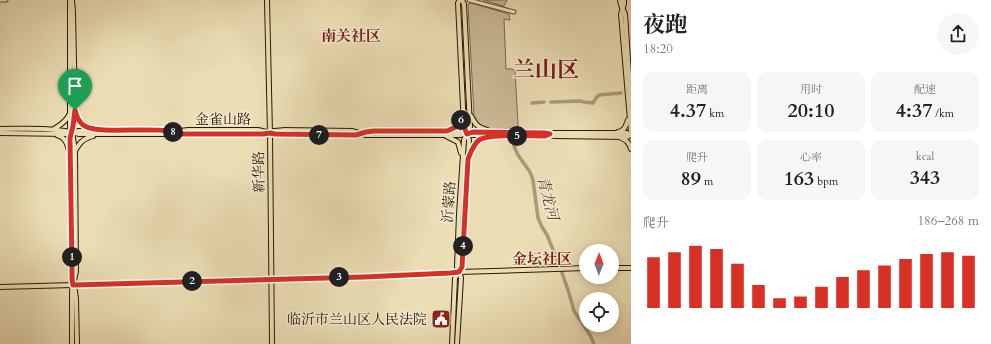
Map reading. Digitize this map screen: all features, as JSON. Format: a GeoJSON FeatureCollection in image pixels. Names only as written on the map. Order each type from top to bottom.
{"type":"FeatureCollection","features":[{"type":"Feature","properties":{"kind":"main road"},"geometry":{"type":"LineString","coordinates":[[71,0],[73,12],[72,132],[70,138],[72,152],[72,279],[76,299],[77,344]]}},
{"type":"Feature","properties":{"kind":"main road","name":"新华路"},"geometry":{"type":"LineString","coordinates":[[267,0],[272,344]]}},
{"type":"Feature","properties":{"kind":"main road","name":"沂蒙路"},"geometry":{"type":"LineString","coordinates":[[452,344],[455,278],[459,272],[462,267],[469,140],[467,134],[464,127],[463,113],[458,3],[461,0],[464,4],[470,127],[467,134],[464,140],[462,157],[457,267],[459,272],[461,278],[457,344]]}},
{"type":"Feature","properties":{"kind":"main road"},"geometry":{"type":"LineString","coordinates":[[620,0],[625,14],[631,104]]}},
{"type":"Feature","properties":{"kind":"main road"},"geometry":{"type":"LineString","coordinates":[[624,0],[621,14],[631,134]]}},
{"type":"Feature","properties":{"kind":"main road"},"geometry":{"type":"LineString","coordinates":[[72,109],[69,117],[64,123],[52,132],[62,137],[72,152]]}},
{"type":"Feature","properties":{"kind":"main road"},"geometry":{"type":"LineString","coordinates":[[72,109],[83,125],[98,132]]}},
{"type":"Feature","properties":{"kind":"main road"},"geometry":{"type":"LineString","coordinates":[[462,157],[458,142],[445,133],[458,126],[463,113]]}},
{"type":"Feature","properties":{"kind":"main road"},"geometry":{"type":"LineString","coordinates":[[469,114],[476,125],[482,129],[498,134]]}},
{"type":"Feature","properties":{"kind":"main road"},"geometry":{"type":"LineString","coordinates":[[612,135],[621,132],[625,128],[629,118]]}},
{"type":"Feature","properties":{"kind":"main road","name":"金雀山路"},"geometry":{"type":"LineString","coordinates":[[0,129],[67,134],[72,132],[79,134],[98,132],[170,134],[188,130],[258,130],[275,134],[314,135],[445,133],[460,135],[473,132],[498,134],[631,134]]}},
{"type":"Feature","properties":{"kind":"main road","name":"金雀山路"},"geometry":{"type":"LineString","coordinates":[[0,133],[52,132]]}},
{"type":"Feature","properties":{"kind":"main road"},"geometry":{"type":"LineString","coordinates":[[72,152],[85,138],[98,132]]}},
{"type":"Feature","properties":{"kind":"main road"},"geometry":{"type":"LineString","coordinates":[[468,159],[473,147],[480,140],[498,134]]}},
{"type":"Feature","properties":{"kind":"main road"},"geometry":{"type":"LineString","coordinates":[[612,135],[622,138],[631,149]]}},
{"type":"Feature","properties":{"kind":"main road"},"geometry":{"type":"LineString","coordinates":[[0,287],[364,277],[579,268]]}},
{"type":"Feature","properties":{"kind":"main road"},"geometry":{"type":"LineString","coordinates":[[619,268],[631,268]]}},
{"type":"Feature","properties":{"kind":"main road"},"geometry":{"type":"LineString","coordinates":[[72,344],[73,285]]}},
{"type":"Feature","properties":{"kind":"street"},"geometry":{"type":"LineString","coordinates":[[0,0],[6,0]]}},
{"type":"Feature","properties":{"kind":"street"},"geometry":{"type":"LineString","coordinates":[[469,0],[514,12]]}},
{"type":"Feature","properties":{"kind":"shaded area"},"geometry":{"type":"Polygon","coordinates":[[[483,0],[507,0],[504,6],[483,0]]]}},
{"type":"Feature","properties":{"kind":"shaded area"},"geometry":{"type":"Polygon","coordinates":[[[471,3],[509,14],[510,20],[504,19],[506,69],[512,69],[515,71],[518,128],[485,128],[479,124],[474,115],[468,4],[471,3]]]}},
{"type":"Feature","properties":{"kind":"waterway","name":"青龙河"},"geometry":{"type":"LineString","coordinates":[[551,102],[581,101],[593,103],[599,95],[621,93]]}},
{"type":"Feature","properties":{"kind":"waterway","name":"青龙河"},"geometry":{"type":"LineString","coordinates":[[532,103],[544,102]]}},
{"type":"Feature","properties":{"kind":"waterway","name":"青龙河"},"geometry":{"type":"LineString","coordinates":[[514,146],[518,155],[530,172],[533,180],[538,218],[559,264],[574,311],[590,335],[594,344]]}},
{"type":"Feature","properties":{"kind":"place","name":"临沂市兰山区人民法院"},"geometry":{"type":"Point","coordinates":[441,319]}},
{"type":"Feature","properties":{"kind":"district","name":"南关社区"},"geometry":{"type":"Point","coordinates":[351,36]}},
{"type":"Feature","properties":{"kind":"district","name":"兰山区"},"geometry":{"type":"Point","coordinates":[546,70]}},
{"type":"Feature","properties":{"kind":"district","name":"金坛社区"},"geometry":{"type":"Point","coordinates":[542,259]}},
{"type":"Feature","properties":{"kind":"route"},"geometry":{"type":"LineString","coordinates":[[75,110],[81,124],[98,130],[164,130],[180,134],[270,133],[314,135],[356,135],[374,131],[447,131],[458,126],[463,113],[464,127],[467,134],[473,132],[550,134],[545,136],[498,136],[480,140],[473,147],[468,159],[462,267],[459,272],[364,277],[73,285],[70,138],[75,110]]}}]}
